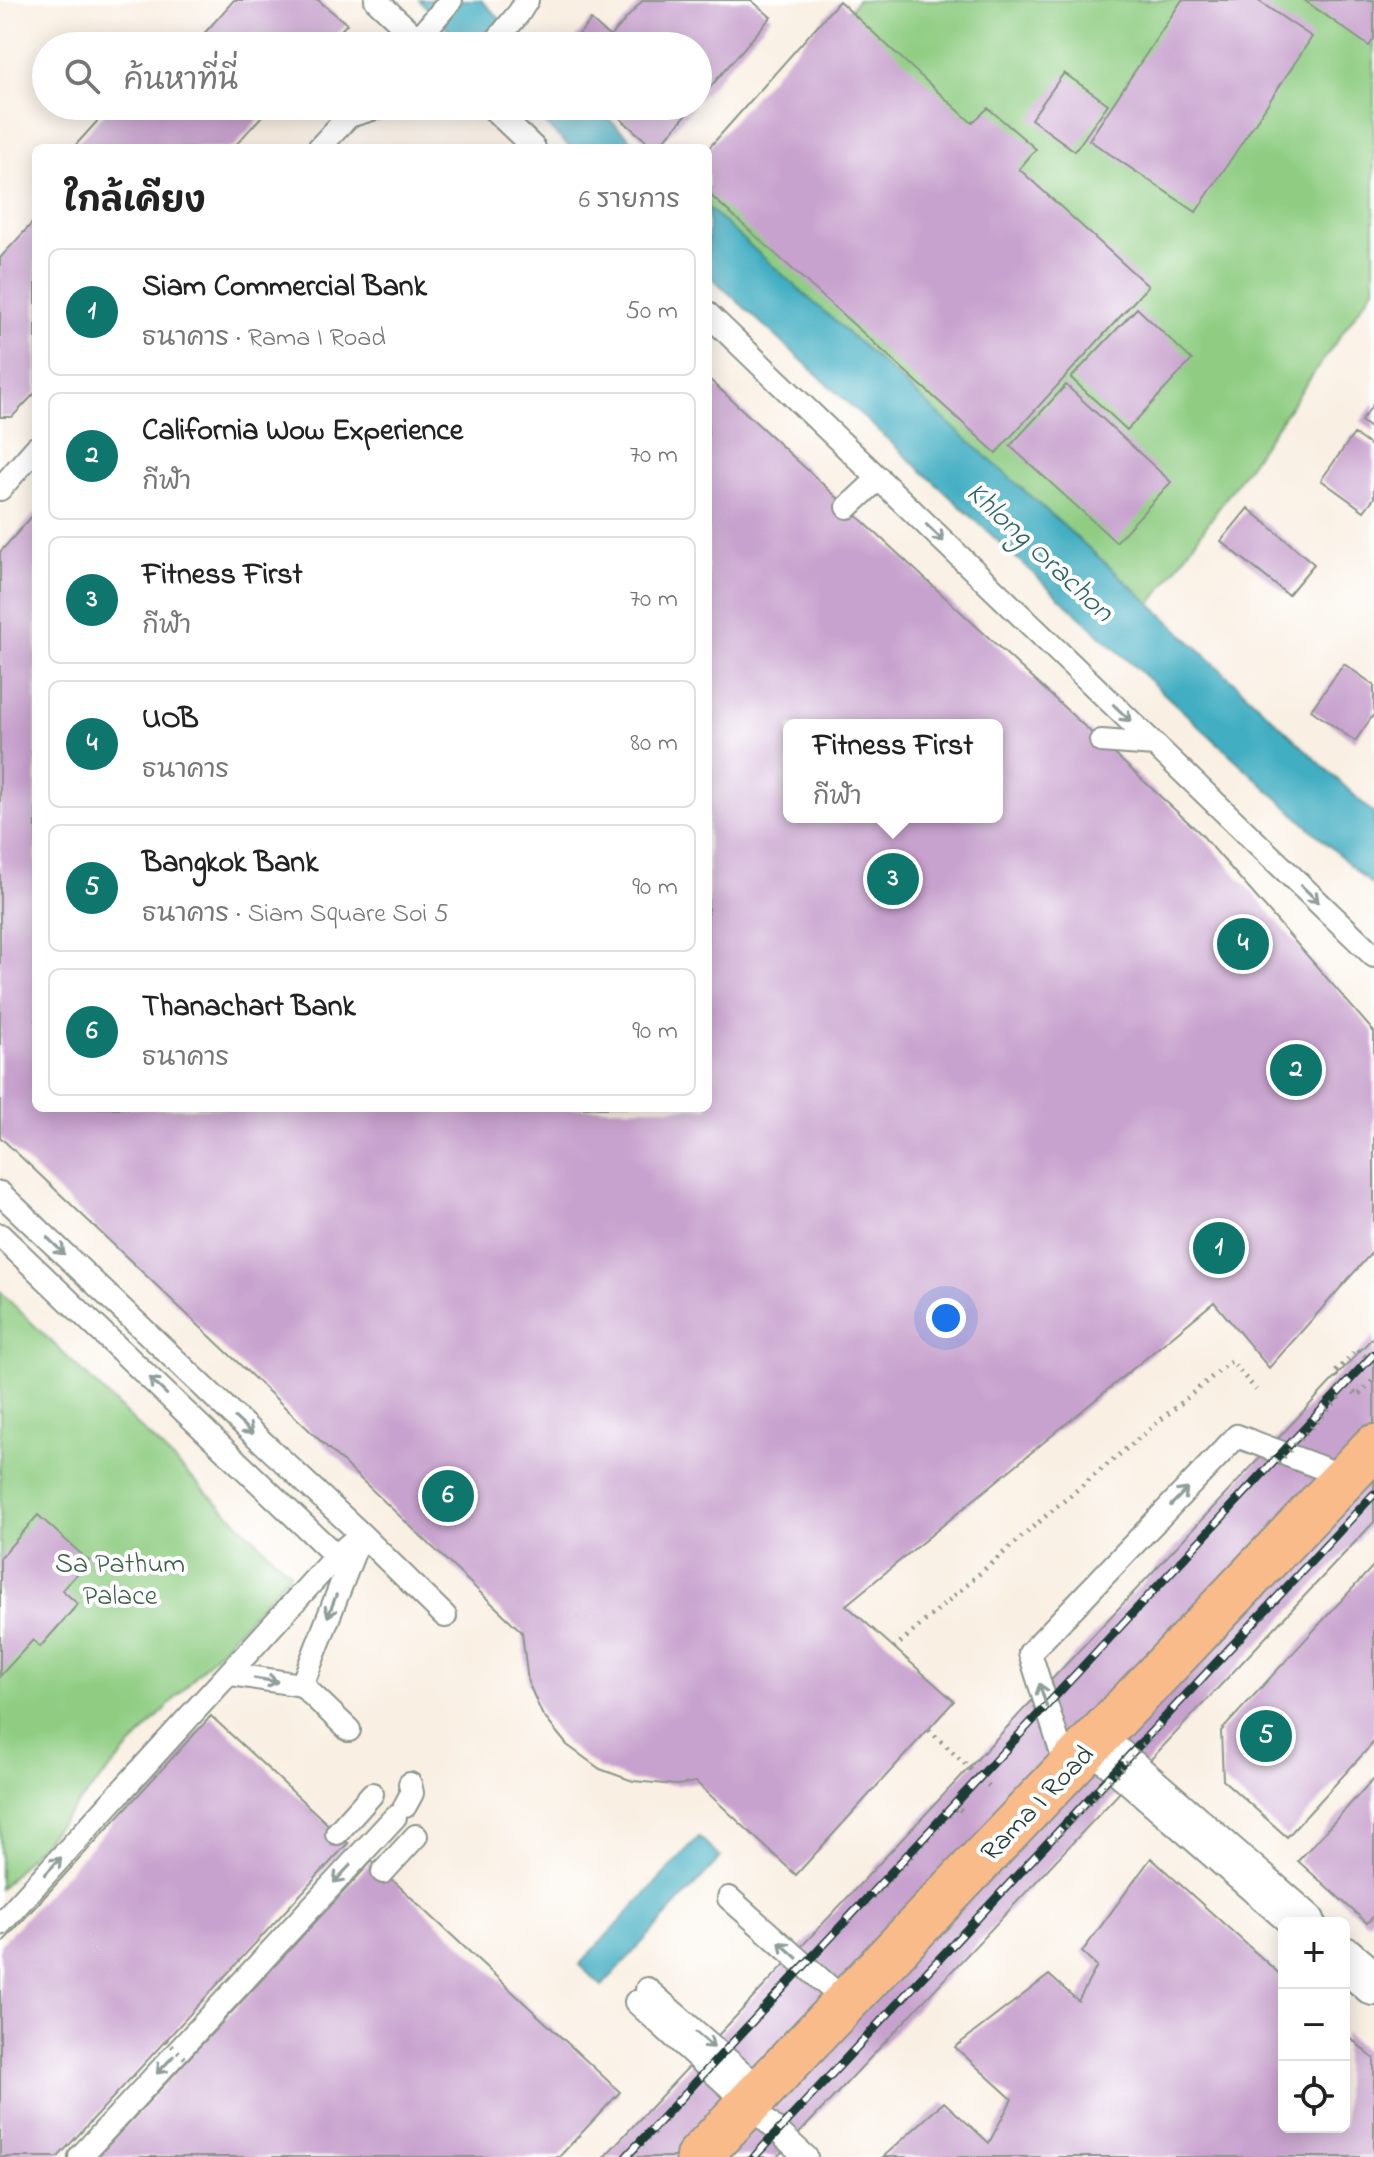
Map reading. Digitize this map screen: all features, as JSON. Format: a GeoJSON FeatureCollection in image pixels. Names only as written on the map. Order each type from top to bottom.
{"type":"FeatureCollection","features":[{"type":"Feature","properties":{"kind":"main road","name":"Rama I Road"},"geometry":{"type":"LineString","coordinates":[[698,2157],[1360,1462]]}},
{"type":"Feature","properties":{"kind":"street"},"geometry":{"type":"LineString","coordinates":[[1081,1755],[1296,1917]]}},
{"type":"Feature","properties":{"kind":"lane"},"geometry":{"type":"LineString","coordinates":[[376,0],[407,32]]}},
{"type":"Feature","properties":{"kind":"lane"},"geometry":{"type":"LineString","coordinates":[[426,32],[451,0]]}},
{"type":"Feature","properties":{"kind":"lane"},"geometry":{"type":"LineString","coordinates":[[503,32],[527,0]]}},
{"type":"Feature","properties":{"kind":"lane"},"geometry":{"type":"LineString","coordinates":[[323,144],[345,120]]}},
{"type":"Feature","properties":{"kind":"lane"},"geometry":{"type":"LineString","coordinates":[[505,120],[530,144]]}},
{"type":"Feature","properties":{"kind":"lane"},"geometry":{"type":"LineString","coordinates":[[712,318],[1374,956]]}},
{"type":"Feature","properties":{"kind":"lane"},"geometry":{"type":"LineString","coordinates":[[0,489],[32,453]]}},
{"type":"Feature","properties":{"kind":"lane"},"geometry":{"type":"LineString","coordinates":[[848,507],[879,478]]}},
{"type":"Feature","properties":{"kind":"lane"},"geometry":{"type":"LineString","coordinates":[[1101,741],[1155,745]]}},
{"type":"Feature","properties":{"kind":"lane"},"geometry":{"type":"LineString","coordinates":[[0,1193],[445,1616]]}},
{"type":"Feature","properties":{"kind":"lane"},"geometry":{"type":"LineString","coordinates":[[0,1235],[336,1556]]}},
{"type":"Feature","properties":{"kind":"lane"},"geometry":{"type":"LineString","coordinates":[[1081,1755],[1030,1653],[1237,1436],[1360,1462]]}},
{"type":"Feature","properties":{"kind":"lane"},"geometry":{"type":"LineString","coordinates":[[0,1924],[336,1556],[361,1534]]}},
{"type":"Feature","properties":{"kind":"lane"},"geometry":{"type":"LineString","coordinates":[[302,1685],[361,1534]]}},
{"type":"Feature","properties":{"kind":"lane"},"geometry":{"type":"LineString","coordinates":[[230,1674],[302,1685],[349,1730]]}},
{"type":"Feature","properties":{"kind":"lane"},"geometry":{"type":"LineString","coordinates":[[337,1833],[372,1794]]}},
{"type":"Feature","properties":{"kind":"lane"},"geometry":{"type":"LineString","coordinates":[[80,2157],[403,1802]]}},
{"type":"Feature","properties":{"kind":"lane"},"geometry":{"type":"LineString","coordinates":[[383,1872],[416,1836]]}},
{"type":"Feature","properties":{"kind":"lane"},"geometry":{"type":"LineString","coordinates":[[729,1898],[846,2002]]}},
{"type":"Feature","properties":{"kind":"lane"},"geometry":{"type":"LineString","coordinates":[[642,1995],[756,2097],[806,2157]]}},
{"type":"Feature","properties":{"kind":"path"},"geometry":{"type":"LineString","coordinates":[[1372,1384],[1358,1396],[1334,1374],[1357,1349],[1373,1362]]}},
{"type":"Feature","properties":{"kind":"path"},"geometry":{"type":"LineString","coordinates":[[894,1648],[1231,1361],[1256,1390]]}},
{"type":"Feature","properties":{"kind":"path"},"geometry":{"type":"LineString","coordinates":[[1278,1463],[1349,1388]]}},
{"type":"Feature","properties":{"kind":"path"},"geometry":{"type":"LineString","coordinates":[[1055,1839],[1161,1727]]}},
{"type":"Feature","properties":{"kind":"path"},"geometry":{"type":"LineString","coordinates":[[929,1730],[992,1788],[986,1794]]}},
{"type":"Feature","properties":{"kind":"path"},"geometry":{"type":"LineString","coordinates":[[867,1904],[957,1807],[966,1816],[973,1808]]}},
{"type":"Feature","properties":{"kind":"path"},"geometry":{"type":"LineString","coordinates":[[166,2040],[187,2060]]}},
{"type":"Feature","properties":{"kind":"path"},"geometry":{"type":"LineString","coordinates":[[631,2157],[668,2117]]}},
{"type":"Feature","properties":{"kind":"green space"},"geometry":{"type":"Polygon","coordinates":[[[857,0],[1374,0],[1374,288],[1151,604],[712,214],[712,182],[857,0]]]}},
{"type":"Feature","properties":{"kind":"green space","name":"Sa Pathum Palace"},"geometry":{"type":"Polygon","coordinates":[[[0,1292],[290,1573],[0,1889],[0,1292]]]}},
{"type":"Feature","properties":{"kind":"water"},"geometry":{"type":"Polygon","coordinates":[[[419,0],[481,0],[514,32],[451,32],[419,0]]]}},
{"type":"Feature","properties":{"kind":"water"},"geometry":{"type":"Polygon","coordinates":[[[540,120],[610,120],[637,144],[567,144],[540,120]]]}},
{"type":"Feature","properties":{"kind":"water","name":"Khlong Orachon"},"geometry":{"type":"Polygon","coordinates":[[[712,212],[1151,604],[1374,814],[1374,887],[712,278],[712,212]]]}},
{"type":"Feature","properties":{"kind":"water"},"geometry":{"type":"Polygon","coordinates":[[[699,1837],[721,1857],[602,1986],[579,1965],[699,1837]]]}},
{"type":"Feature","properties":{"kind":"building"},"geometry":{"type":"Polygon","coordinates":[[[234,0],[318,0],[347,24],[339,32],[205,32],[234,0]]]}},
{"type":"Feature","properties":{"kind":"building"},"geometry":{"type":"Polygon","coordinates":[[[643,0],[751,0],[771,17],[712,85],[712,32],[614,32],[643,0]]]}},
{"type":"Feature","properties":{"kind":"building"},"geometry":{"type":"Polygon","coordinates":[[[1182,0],[1257,0],[1312,37],[1196,212],[1089,140],[1182,0]]]}},
{"type":"Feature","properties":{"kind":"building"},"geometry":{"type":"Polygon","coordinates":[[[1304,0],[1374,0],[1374,39],[1369,46],[1304,0]]]}},
{"type":"Feature","properties":{"kind":"building"},"geometry":{"type":"Polygon","coordinates":[[[839,1],[972,123],[988,108],[1036,149],[1019,169],[1148,286],[996,453],[712,197],[712,144],[839,1]]]}},
{"type":"Feature","properties":{"kind":"building"},"geometry":{"type":"Polygon","coordinates":[[[591,20],[604,32],[581,32],[591,20]]]}},
{"type":"Feature","properties":{"kind":"building"},"geometry":{"type":"Polygon","coordinates":[[[1064,73],[1108,104],[1075,151],[1031,119],[1064,73]]]}},
{"type":"Feature","properties":{"kind":"building"},"geometry":{"type":"Polygon","coordinates":[[[98,120],[258,120],[237,144],[77,144],[98,120]]]}},
{"type":"Feature","properties":{"kind":"building"},"geometry":{"type":"Polygon","coordinates":[[[622,120],[682,120],[661,144],[649,144],[622,120]]]}},
{"type":"Feature","properties":{"kind":"building"},"geometry":{"type":"Polygon","coordinates":[[[32,223],[32,396],[12,417],[0,417],[0,258],[32,223]]]}},
{"type":"Feature","properties":{"kind":"building"},"geometry":{"type":"Polygon","coordinates":[[[1137,308],[1192,360],[1127,430],[1071,378],[1137,308]]]}},
{"type":"Feature","properties":{"kind":"building"},"geometry":{"type":"Polygon","coordinates":[[[712,382],[1201,834],[1374,1032],[1374,1250],[1269,1368],[1214,1302],[846,1605],[954,1701],[796,1875],[696,1782],[677,1785],[633,1781],[600,1769],[567,1745],[542,1714],[528,1682],[522,1632],[0,1137],[0,552],[32,516],[32,1112],[712,1112],[712,382]]]}},
{"type":"Feature","properties":{"kind":"building"},"geometry":{"type":"Polygon","coordinates":[[[1066,385],[1171,482],[1116,542],[1010,446],[1066,385]]]}},
{"type":"Feature","properties":{"kind":"building"},"geometry":{"type":"Polygon","coordinates":[[[1374,403],[1374,431],[1361,421],[1374,403]]]}},
{"type":"Feature","properties":{"kind":"building"},"geometry":{"type":"Polygon","coordinates":[[[1354,434],[1374,448],[1374,498],[1364,511],[1321,480],[1354,434]]]}},
{"type":"Feature","properties":{"kind":"building"},"geometry":{"type":"Polygon","coordinates":[[[1248,508],[1314,564],[1288,595],[1221,541],[1248,508]]]}},
{"type":"Feature","properties":{"kind":"building"},"geometry":{"type":"Polygon","coordinates":[[[1344,664],[1374,685],[1374,714],[1355,741],[1311,710],[1344,664]]]}},
{"type":"Feature","properties":{"kind":"building"},"geometry":{"type":"Polygon","coordinates":[[[1374,1336],[1374,1522],[777,2157],[604,2157],[1374,1336]]]}},
{"type":"Feature","properties":{"kind":"building"},"geometry":{"type":"Polygon","coordinates":[[[38,1515],[89,1561],[62,1590],[78,1604],[40,1647],[33,1640],[0,1676],[0,1558],[38,1515]]]}},
{"type":"Feature","properties":{"kind":"building"},"geometry":{"type":"Polygon","coordinates":[[[1374,1565],[1374,1742],[1287,1837],[1223,1780],[1221,1731],[1374,1565]]]}},
{"type":"Feature","properties":{"kind":"building"},"geometry":{"type":"Polygon","coordinates":[[[211,1716],[348,1843],[58,2157],[0,2157],[0,1945],[211,1716]]]}},
{"type":"Feature","properties":{"kind":"building"},"geometry":{"type":"Polygon","coordinates":[[[1374,1778],[1374,1916],[1367,1923],[1298,1861],[1374,1778]]]}},
{"type":"Feature","properties":{"kind":"building"},"geometry":{"type":"Polygon","coordinates":[[[1151,1858],[1278,1973],[1278,2133],[1350,2133],[1350,2037],[1374,2059],[1374,2157],[883,2157],[944,2102],[989,2143],[1012,2099],[955,2047],[1049,1975],[1078,2001],[1097,1966],[1082,1952],[1151,1858]]]}},
{"type":"Feature","properties":{"kind":"building"},"geometry":{"type":"Polygon","coordinates":[[[372,1861],[620,2092],[559,2157],[97,2157],[372,1861]]]}},
{"type":"Feature","properties":{"kind":"railway"},"geometry":{"type":"LineString","coordinates":[[626,2157],[1374,1354]]}},
{"type":"Feature","properties":{"kind":"railway"},"geometry":{"type":"LineString","coordinates":[[754,2157],[1374,1494]]}},
{"type":"Feature","properties":{"kind":"place","name":"Fitness First"},"geometry":{"type":"Point","coordinates":[893,879]}},
{"type":"Feature","properties":{"kind":"place","name":"UOB"},"geometry":{"type":"Point","coordinates":[1243,944]}},
{"type":"Feature","properties":{"kind":"place","name":"California Wow Experience"},"geometry":{"type":"Point","coordinates":[1296,1070]}},
{"type":"Feature","properties":{"kind":"place","name":"Siam Commercial Bank"},"geometry":{"type":"Point","coordinates":[1219,1248]}},
{"type":"Feature","properties":{"kind":"place","name":"Thanachart Bank"},"geometry":{"type":"Point","coordinates":[448,1496]}},
{"type":"Feature","properties":{"kind":"place","name":"Bangkok Bank"},"geometry":{"type":"Point","coordinates":[1266,1736]}}]}
